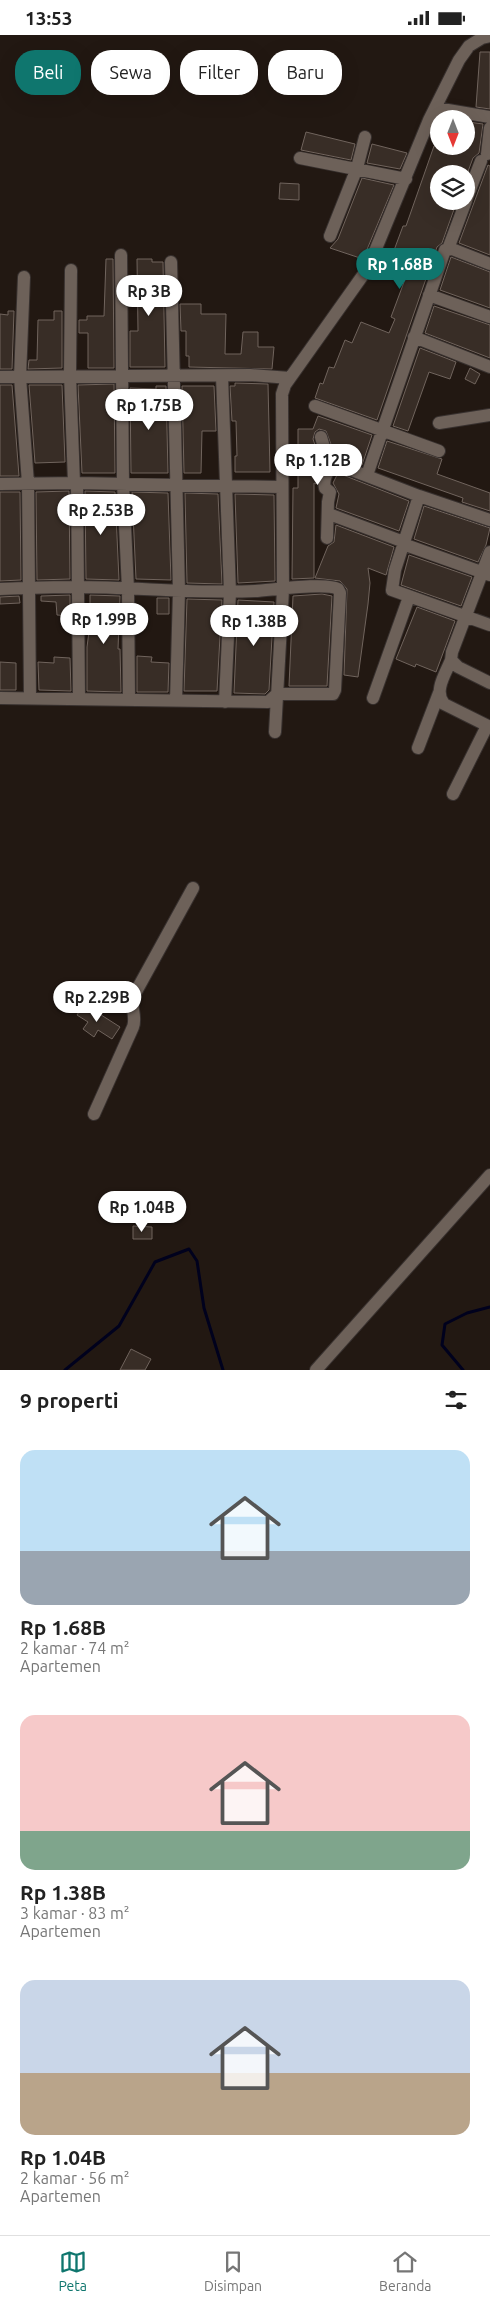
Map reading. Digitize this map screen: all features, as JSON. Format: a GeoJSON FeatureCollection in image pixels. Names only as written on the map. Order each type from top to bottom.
{"type":"FeatureCollection","features":[{"type":"Feature","properties":{"kind":"street"},"geometry":{"type":"LineString","coordinates":[[275,731],[283,590],[281,397],[285,385],[368,268],[429,121],[459,61],[469,46],[490,35]]}},
{"type":"Feature","properties":{"kind":"street"},"geometry":{"type":"LineString","coordinates":[[436,108],[490,117]]}},
{"type":"Feature","properties":{"kind":"street"},"geometry":{"type":"LineString","coordinates":[[475,179],[484,157],[490,128]]}},
{"type":"Feature","properties":{"kind":"street"},"geometry":{"type":"LineString","coordinates":[[330,236],[357,169],[365,137]]}},
{"type":"Feature","properties":{"kind":"street"},"geometry":{"type":"LineString","coordinates":[[300,158],[406,179]]}},
{"type":"Feature","properties":{"kind":"street"},"geometry":{"type":"LineString","coordinates":[[367,475],[381,430],[443,256],[448,249],[463,210]]}},
{"type":"Feature","properties":{"kind":"street"},"geometry":{"type":"LineString","coordinates":[[448,249],[490,264]]}},
{"type":"Feature","properties":{"kind":"street"},"geometry":{"type":"LineString","coordinates":[[121,255],[123,484],[128,589],[129,700]]}},
{"type":"Feature","properties":{"kind":"street"},"geometry":{"type":"LineString","coordinates":[[171,262],[179,591],[176,701]]}},
{"type":"Feature","properties":{"kind":"street"},"geometry":{"type":"LineString","coordinates":[[71,270],[70,375],[75,483],[79,699]]}},
{"type":"Feature","properties":{"kind":"street"},"geometry":{"type":"LineString","coordinates":[[24,277],[20,377],[28,483],[30,699]]}},
{"type":"Feature","properties":{"kind":"street"},"geometry":{"type":"LineString","coordinates":[[429,295],[490,317]]}},
{"type":"Feature","properties":{"kind":"street"},"geometry":{"type":"LineString","coordinates":[[414,337],[490,367]]}},
{"type":"Feature","properties":{"kind":"street"},"geometry":{"type":"LineString","coordinates":[[0,377],[270,375],[290,378]]}},
{"type":"Feature","properties":{"kind":"street"},"geometry":{"type":"LineString","coordinates":[[222,376],[230,592],[225,702]]}},
{"type":"Feature","properties":{"kind":"street"},"geometry":{"type":"LineString","coordinates":[[315,406],[439,451]]}},
{"type":"Feature","properties":{"kind":"street"},"geometry":{"type":"LineString","coordinates":[[439,423],[490,415]]}},
{"type":"Feature","properties":{"kind":"street"},"geometry":{"type":"LineString","coordinates":[[321,437],[328,461],[333,467],[330,469],[324,483],[325,488],[330,492],[327,538]]}},
{"type":"Feature","properties":{"kind":"street"},"geometry":{"type":"LineString","coordinates":[[328,461],[419,496],[490,520]]}},
{"type":"Feature","properties":{"kind":"street"},"geometry":{"type":"LineString","coordinates":[[0,483],[281,487]]}},
{"type":"Feature","properties":{"kind":"street"},"geometry":{"type":"LineString","coordinates":[[419,496],[403,543],[392,590],[490,625]]}},
{"type":"Feature","properties":{"kind":"street"},"geometry":{"type":"LineString","coordinates":[[329,514],[486,574]]}},
{"type":"Feature","properties":{"kind":"street"},"geometry":{"type":"LineString","coordinates":[[418,748],[466,616],[486,574],[490,552]]}},
{"type":"Feature","properties":{"kind":"street"},"geometry":{"type":"LineString","coordinates":[[0,589],[77,587],[230,592],[283,590],[295,587],[330,587],[338,589],[335,690],[328,695],[277,694],[268,703],[0,698]]}},
{"type":"Feature","properties":{"kind":"street"},"geometry":{"type":"LineString","coordinates":[[373,698],[409,597]]}},
{"type":"Feature","properties":{"kind":"street"},"geometry":{"type":"LineString","coordinates":[[451,660],[458,667],[490,683]]}},
{"type":"Feature","properties":{"kind":"street"},"geometry":{"type":"LineString","coordinates":[[438,693],[444,704],[488,726],[453,794]]}},
{"type":"Feature","properties":{"kind":"street"},"geometry":{"type":"LineString","coordinates":[[94,1115],[136,1019],[132,1009],[133,997],[193,888]]}},
{"type":"Feature","properties":{"kind":"street"},"geometry":{"type":"LineString","coordinates":[[316,1370],[490,1175]]}},
{"type":"Feature","properties":{"kind":"building"},"geometry":{"type":"Polygon","coordinates":[[[480,52],[490,52],[490,109],[476,107],[480,52]]]}},
{"type":"Feature","properties":{"kind":"building"},"geometry":{"type":"Polygon","coordinates":[[[475,123],[483,124],[479,153],[473,158],[470,165],[430,165],[430,210],[454,210],[442,243],[437,247],[377,420],[315,398],[320,383],[323,384],[329,367],[334,368],[345,340],[352,343],[361,322],[389,333],[395,319],[391,317],[407,274],[394,269],[399,255],[393,253],[403,226],[406,226],[431,155],[475,155],[475,123]]]}},
{"type":"Feature","properties":{"kind":"building"},"geometry":{"type":"Polygon","coordinates":[[[306,132],[355,144],[351,160],[301,150],[306,132]]]}},
{"type":"Feature","properties":{"kind":"building"},"geometry":{"type":"Polygon","coordinates":[[[372,144],[407,153],[400,169],[367,163],[372,144]]]}},
{"type":"Feature","properties":{"kind":"building"},"geometry":{"type":"Polygon","coordinates":[[[488,165],[490,166],[490,255],[459,243],[471,210],[475,210],[475,200],[488,165]]]}},
{"type":"Feature","properties":{"kind":"building"},"geometry":{"type":"Polygon","coordinates":[[[362,178],[394,185],[363,259],[330,248],[338,239],[362,178]]]}},
{"type":"Feature","properties":{"kind":"building"},"geometry":{"type":"Polygon","coordinates":[[[280,183],[299,184],[299,200],[279,199],[280,183]]]}},
{"type":"Feature","properties":{"kind":"building"},"geometry":{"type":"Polygon","coordinates":[[[451,257],[490,272],[490,308],[440,290],[451,257]]]}},
{"type":"Feature","properties":{"kind":"building"},"geometry":{"type":"Polygon","coordinates":[[[106,259],[113,259],[114,368],[88,368],[88,333],[79,333],[79,320],[87,320],[87,316],[104,316],[106,259]]]}},
{"type":"Feature","properties":{"kind":"building"},"geometry":{"type":"Polygon","coordinates":[[[137,259],[152,259],[152,262],[163,262],[165,367],[130,367],[130,331],[138,331],[137,259]]]}},
{"type":"Feature","properties":{"kind":"building"},"geometry":{"type":"Polygon","coordinates":[[[180,304],[201,304],[201,314],[226,314],[225,354],[241,354],[243,332],[258,332],[258,347],[274,347],[272,369],[189,367],[189,356],[186,356],[186,331],[181,331],[180,304]]]}},
{"type":"Feature","properties":{"kind":"building"},"geometry":{"type":"Polygon","coordinates":[[[434,306],[490,325],[490,358],[425,333],[434,306]]]}},
{"type":"Feature","properties":{"kind":"building"},"geometry":{"type":"Polygon","coordinates":[[[8,311],[14,311],[12,369],[0,369],[0,314],[8,315],[8,311]]]}},
{"type":"Feature","properties":{"kind":"building"},"geometry":{"type":"Polygon","coordinates":[[[54,311],[62,311],[62,368],[28,369],[29,360],[37,360],[38,320],[54,320],[54,311]]]}},
{"type":"Feature","properties":{"kind":"building"},"geometry":{"type":"Polygon","coordinates":[[[420,348],[456,362],[450,379],[429,372],[408,431],[393,426],[420,348]]]}},
{"type":"Feature","properties":{"kind":"building"},"geometry":{"type":"Polygon","coordinates":[[[470,368],[480,374],[475,384],[465,379],[470,368]]]}},
{"type":"Feature","properties":{"kind":"building"},"geometry":{"type":"Polygon","coordinates":[[[235,383],[268,384],[270,472],[235,472],[235,456],[237,456],[236,421],[232,421],[230,386],[235,386],[235,383]]]}},
{"type":"Feature","properties":{"kind":"building"},"geometry":{"type":"Polygon","coordinates":[[[114,384],[115,473],[82,473],[78,385],[114,384]]]}},
{"type":"Feature","properties":{"kind":"building"},"geometry":{"type":"Polygon","coordinates":[[[0,385],[12,385],[19,476],[0,476],[0,385]]]}},
{"type":"Feature","properties":{"kind":"building"},"geometry":{"type":"Polygon","coordinates":[[[29,385],[62,385],[65,462],[35,463],[29,385]]]}},
{"type":"Feature","properties":{"kind":"building"},"geometry":{"type":"Polygon","coordinates":[[[156,386],[166,386],[168,473],[131,473],[130,388],[156,389],[156,386]]]}},
{"type":"Feature","properties":{"kind":"building"},"geometry":{"type":"Polygon","coordinates":[[[182,386],[214,386],[216,431],[202,431],[201,473],[184,473],[182,386]]]}},
{"type":"Feature","properties":{"kind":"building"},"geometry":{"type":"Polygon","coordinates":[[[318,416],[372,435],[362,465],[335,455],[326,431],[319,429],[315,432],[313,439],[322,466],[316,484],[314,483],[314,578],[292,579],[293,488],[298,488],[298,429],[313,429],[318,416]]]}},
{"type":"Feature","properties":{"kind":"building"},"geometry":{"type":"Polygon","coordinates":[[[387,441],[442,459],[437,474],[490,493],[490,511],[462,502],[463,498],[378,468],[387,441]]]}},
{"type":"Feature","properties":{"kind":"building"},"geometry":{"type":"Polygon","coordinates":[[[338,473],[409,501],[399,531],[336,508],[339,494],[333,483],[338,473]]]}},
{"type":"Feature","properties":{"kind":"building"},"geometry":{"type":"Polygon","coordinates":[[[69,491],[70,579],[37,580],[36,492],[69,491]]]}},
{"type":"Feature","properties":{"kind":"building"},"geometry":{"type":"Polygon","coordinates":[[[85,491],[115,492],[119,580],[86,579],[85,491]]]}},
{"type":"Feature","properties":{"kind":"building"},"geometry":{"type":"Polygon","coordinates":[[[0,492],[20,492],[21,580],[0,581],[0,492]]]}},
{"type":"Feature","properties":{"kind":"building"},"geometry":{"type":"Polygon","coordinates":[[[132,492],[168,493],[171,580],[136,579],[132,492]]]}},
{"type":"Feature","properties":{"kind":"building"},"geometry":{"type":"Polygon","coordinates":[[[185,493],[218,494],[222,584],[187,583],[185,493]]]}},
{"type":"Feature","properties":{"kind":"building"},"geometry":{"type":"Polygon","coordinates":[[[235,494],[274,495],[275,581],[238,583],[235,494]]]}},
{"type":"Feature","properties":{"kind":"building"},"geometry":{"type":"Polygon","coordinates":[[[424,506],[490,528],[486,545],[478,562],[414,539],[424,506]]]}},
{"type":"Feature","properties":{"kind":"building"},"geometry":{"type":"Polygon","coordinates":[[[336,525],[394,547],[386,575],[368,568],[370,583],[358,677],[344,675],[347,589],[340,581],[315,578],[328,546],[334,542],[336,525]]]}},
{"type":"Feature","properties":{"kind":"building"},"geometry":{"type":"Polygon","coordinates":[[[409,555],[472,577],[461,606],[401,585],[409,555]]]}},
{"type":"Feature","properties":{"kind":"building"},"geometry":{"type":"Polygon","coordinates":[[[322,594],[332,596],[327,686],[289,686],[293,596],[322,594]]]}},
{"type":"Feature","properties":{"kind":"building"},"geometry":{"type":"Polygon","coordinates":[[[70,595],[70,616],[57,615],[56,602],[41,601],[41,596],[70,595]]]}},
{"type":"Feature","properties":{"kind":"building"},"geometry":{"type":"Polygon","coordinates":[[[90,595],[120,596],[118,649],[120,649],[121,692],[87,691],[90,595]]]}},
{"type":"Feature","properties":{"kind":"building"},"geometry":{"type":"Polygon","coordinates":[[[19,596],[20,603],[0,604],[0,597],[19,596]]]}},
{"type":"Feature","properties":{"kind":"building"},"geometry":{"type":"Polygon","coordinates":[[[157,598],[169,598],[169,614],[157,614],[157,598]]]}},
{"type":"Feature","properties":{"kind":"building"},"geometry":{"type":"Polygon","coordinates":[[[187,599],[222,600],[217,691],[184,691],[187,599]]]}},
{"type":"Feature","properties":{"kind":"building"},"geometry":{"type":"Polygon","coordinates":[[[238,600],[274,602],[269,690],[265,694],[234,693],[238,600]]]}},
{"type":"Feature","properties":{"kind":"building"},"geometry":{"type":"Polygon","coordinates":[[[417,607],[455,621],[436,672],[416,664],[415,667],[396,659],[417,607]]]}},
{"type":"Feature","properties":{"kind":"building"},"geometry":{"type":"Polygon","coordinates":[[[137,656],[152,657],[151,662],[169,663],[168,692],[137,692],[137,656]]]}},
{"type":"Feature","properties":{"kind":"building"},"geometry":{"type":"Polygon","coordinates":[[[54,657],[70,658],[71,691],[39,690],[38,662],[54,663],[54,657]]]}},
{"type":"Feature","properties":{"kind":"building"},"geometry":{"type":"Polygon","coordinates":[[[0,662],[16,663],[16,690],[0,690],[0,662]]]}},
{"type":"Feature","properties":{"kind":"building"},"geometry":{"type":"Polygon","coordinates":[[[84,1004],[120,1027],[112,1039],[98,1030],[94,1037],[83,1029],[88,1022],[77,1015],[84,1004]]]}},
{"type":"Feature","properties":{"kind":"building"},"geometry":{"type":"Polygon","coordinates":[[[133,1226],[152,1227],[152,1239],[133,1239],[133,1226]]]}},
{"type":"Feature","properties":{"kind":"building"},"geometry":{"type":"Polygon","coordinates":[[[131,1349],[151,1359],[145,1370],[120,1370],[131,1349]]]}},
{"type":"Feature","properties":{"kind":"waterway"},"geometry":{"type":"LineString","coordinates":[[65,1370],[119,1326],[155,1262],[189,1249],[197,1261],[204,1308],[223,1370]]}},
{"type":"Feature","properties":{"kind":"waterway"},"geometry":{"type":"LineString","coordinates":[[463,1370],[442,1345],[445,1324],[467,1313],[490,1307]]}}]}
